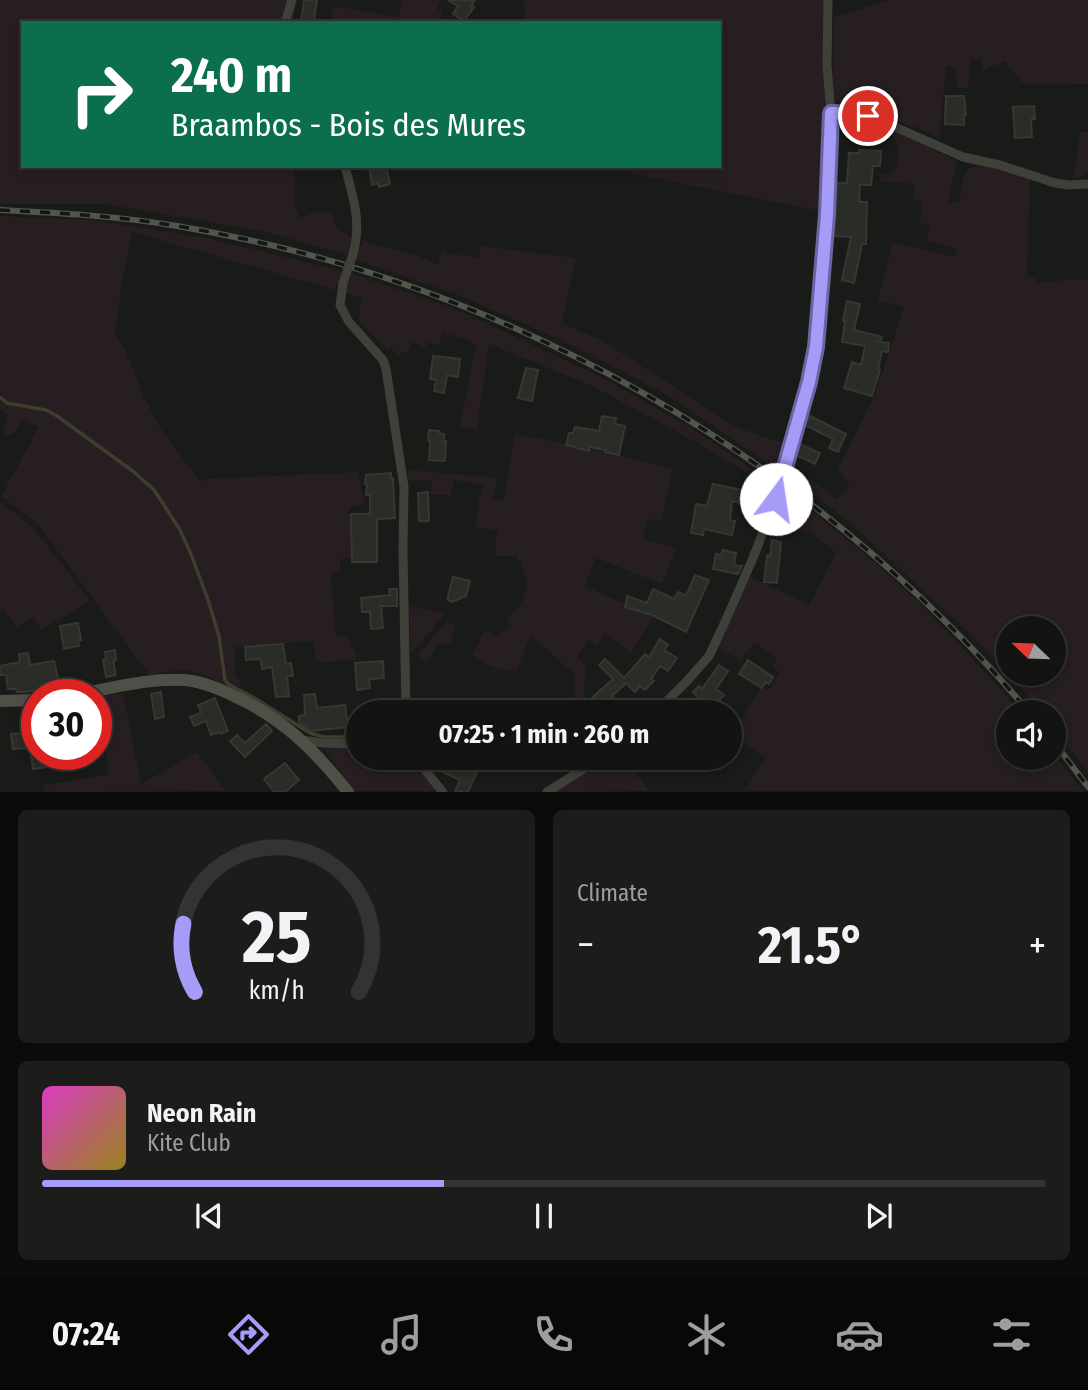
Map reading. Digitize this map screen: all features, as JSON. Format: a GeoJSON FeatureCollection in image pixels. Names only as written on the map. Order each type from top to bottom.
{"type":"FeatureCollection","features":[{"type":"Feature","properties":{"kind":"main road"},"geometry":{"type":"LineString","coordinates":[[112,688],[152,681],[185,680],[211,685],[268,714],[302,740],[348,792]]}},
{"type":"Feature","properties":{"kind":"main road"},"geometry":{"type":"LineString","coordinates":[[0,701],[21,700]]}},
{"type":"Feature","properties":{"kind":"street"},"geometry":{"type":"LineString","coordinates":[[286,21],[292,0]]}},
{"type":"Feature","properties":{"kind":"street"},"geometry":{"type":"LineString","coordinates":[[668,700],[709,656],[753,558],[776,499],[809,382],[816,347],[827,215],[831,113],[827,66],[828,0]]}},
{"type":"Feature","properties":{"kind":"street"},"geometry":{"type":"LineString","coordinates":[[831,113],[859,114],[877,119],[963,157],[1000,165],[1055,183],[1088,184]]}},
{"type":"Feature","properties":{"kind":"street"},"geometry":{"type":"LineString","coordinates":[[345,168],[356,212],[357,235],[343,283],[340,305],[349,323],[383,360],[404,487],[406,700]]}},
{"type":"Feature","properties":{"kind":"street"},"geometry":{"type":"LineString","coordinates":[[302,740],[346,744]]}},
{"type":"Feature","properties":{"kind":"street"},"geometry":{"type":"LineString","coordinates":[[425,770],[443,792]]}},
{"type":"Feature","properties":{"kind":"street"},"geometry":{"type":"LineString","coordinates":[[547,792],[582,770]]}},
{"type":"Feature","properties":{"kind":"shaded area"},"geometry":{"type":"Polygon","coordinates":[[[0,0],[296,0],[293,21],[21,21],[21,168],[294,168],[295,205],[300,218],[317,211],[331,213],[337,229],[353,238],[347,255],[262,231],[105,204],[0,204],[0,0]]]}},
{"type":"Feature","properties":{"kind":"shaded area"},"geometry":{"type":"Polygon","coordinates":[[[402,0],[441,0],[437,10],[443,12],[438,21],[331,21],[333,6],[399,17],[402,0]]]}},
{"type":"Feature","properties":{"kind":"shaded area"},"geometry":{"type":"Polygon","coordinates":[[[523,0],[828,0],[822,211],[604,168],[721,168],[721,21],[523,21],[526,8],[523,0]]]}},
{"type":"Feature","properties":{"kind":"shaded area"},"geometry":{"type":"Polygon","coordinates":[[[887,0],[1088,0],[1088,84],[1032,85],[1020,81],[1005,61],[982,71],[982,59],[971,59],[968,88],[957,88],[956,67],[946,66],[939,141],[937,137],[914,126],[840,103],[835,99],[832,83],[834,18],[887,0]]]}},
{"type":"Feature","properties":{"kind":"shaded area"},"geometry":{"type":"Polygon","coordinates":[[[855,121],[873,123],[898,132],[958,161],[949,203],[960,202],[964,176],[975,166],[999,168],[1030,179],[1027,276],[1037,282],[1088,279],[1088,773],[1066,744],[1066,700],[1031,700],[1019,686],[1066,686],[1066,616],[996,616],[996,661],[851,524],[787,473],[790,463],[837,500],[850,487],[838,469],[875,394],[904,307],[878,300],[893,242],[955,257],[956,249],[927,241],[929,224],[920,223],[922,201],[913,200],[915,184],[880,181],[881,173],[894,172],[898,158],[895,140],[879,127],[870,124],[857,127],[850,133],[847,129],[855,121]]]}},
{"type":"Feature","properties":{"kind":"shaded area"},"geometry":{"type":"Polygon","coordinates":[[[1080,132],[1088,132],[1088,173],[1073,180],[1080,132]]]}},
{"type":"Feature","properties":{"kind":"shaded area"},"geometry":{"type":"Polygon","coordinates":[[[0,216],[92,220],[132,226],[212,239],[342,271],[335,290],[132,232],[115,333],[159,426],[200,482],[206,479],[358,472],[365,504],[349,507],[354,558],[340,559],[340,572],[331,574],[336,637],[349,636],[356,660],[317,662],[313,641],[235,647],[235,677],[242,679],[237,692],[195,672],[176,671],[150,676],[38,524],[1,496],[39,427],[23,419],[13,434],[4,433],[8,414],[0,409],[0,216]]]}},
{"type":"Feature","properties":{"kind":"shaded area"},"geometry":{"type":"Polygon","coordinates":[[[363,241],[419,256],[438,265],[442,252],[479,258],[481,246],[576,258],[562,323],[605,342],[730,424],[787,443],[779,471],[674,399],[572,345],[461,296],[355,260],[363,241]]]}},
{"type":"Feature","properties":{"kind":"shaded area"},"geometry":{"type":"Polygon","coordinates":[[[350,273],[453,308],[603,378],[690,427],[774,484],[772,488],[685,436],[590,385],[489,344],[477,430],[460,427],[476,344],[443,332],[438,346],[428,342],[425,348],[412,342],[408,351],[397,355],[391,348],[388,350],[359,321],[361,298],[346,293],[350,273]]]}},
{"type":"Feature","properties":{"kind":"shaded area"},"geometry":{"type":"Polygon","coordinates":[[[514,434],[673,468],[661,521],[648,519],[643,539],[676,548],[662,584],[596,558],[585,586],[653,617],[631,653],[605,634],[597,645],[588,640],[577,658],[586,665],[585,700],[574,700],[575,675],[531,635],[517,669],[498,669],[472,655],[485,630],[497,635],[511,627],[507,620],[522,601],[526,590],[525,575],[517,556],[495,556],[497,531],[476,527],[479,500],[484,485],[454,480],[450,495],[431,495],[432,481],[407,480],[409,470],[498,478],[492,500],[504,501],[514,434]]]}},
{"type":"Feature","properties":{"kind":"shaded area"},"geometry":{"type":"Polygon","coordinates":[[[784,489],[912,596],[1009,700],[996,700],[996,770],[1066,769],[1083,791],[744,791],[766,758],[742,741],[742,719],[761,686],[769,690],[780,672],[772,668],[777,657],[754,643],[740,661],[718,647],[750,576],[809,605],[836,553],[810,531],[802,533],[787,523],[778,537],[767,535],[784,489]]]}},
{"type":"Feature","properties":{"kind":"shaded area"},"geometry":{"type":"Polygon","coordinates":[[[0,501],[34,528],[90,601],[41,630],[33,617],[16,627],[4,609],[0,611],[0,501]]]}},
{"type":"Feature","properties":{"kind":"shaded area"},"geometry":{"type":"Polygon","coordinates":[[[409,606],[445,614],[411,654],[409,606]]]}},
{"type":"Feature","properties":{"kind":"shaded area"},"geometry":{"type":"Polygon","coordinates":[[[447,621],[455,625],[451,642],[437,646],[426,663],[417,656],[447,621]]]}},
{"type":"Feature","properties":{"kind":"shaded area"},"geometry":{"type":"Polygon","coordinates":[[[123,693],[141,784],[197,752],[225,791],[44,792],[43,786],[109,774],[108,770],[112,770],[112,694],[123,693]]]}},
{"type":"Feature","properties":{"kind":"shaded area"},"geometry":{"type":"Polygon","coordinates":[[[327,746],[346,747],[346,770],[418,770],[438,791],[355,791],[325,751],[327,746]]]}},
{"type":"Feature","properties":{"kind":"shaded area"},"geometry":{"type":"Polygon","coordinates":[[[589,770],[635,770],[649,791],[554,792],[589,770]]]}},
{"type":"Feature","properties":{"kind":"building"},"geometry":{"type":"Polygon","coordinates":[[[304,0],[317,0],[314,21],[301,21],[304,0]]]}},
{"type":"Feature","properties":{"kind":"building"},"geometry":{"type":"Polygon","coordinates":[[[448,0],[475,0],[471,6],[474,7],[464,21],[453,14],[458,6],[448,0]]]}},
{"type":"Feature","properties":{"kind":"building"},"geometry":{"type":"Polygon","coordinates":[[[946,96],[964,96],[964,125],[945,124],[946,96]]]}},
{"type":"Feature","properties":{"kind":"building"},"geometry":{"type":"Polygon","coordinates":[[[1034,106],[1035,119],[1031,119],[1032,137],[1015,138],[1013,107],[1034,106]]]}},
{"type":"Feature","properties":{"kind":"building"},"geometry":{"type":"Polygon","coordinates":[[[859,150],[881,151],[880,166],[873,166],[871,185],[860,185],[859,202],[867,202],[866,244],[862,244],[854,283],[842,280],[851,237],[832,236],[835,183],[847,183],[849,153],[860,153],[859,150]]]}},
{"type":"Feature","properties":{"kind":"building"},"geometry":{"type":"Polygon","coordinates":[[[369,168],[386,168],[390,184],[379,187],[378,183],[372,185],[369,168]]]}},
{"type":"Feature","properties":{"kind":"building"},"geometry":{"type":"Polygon","coordinates":[[[847,301],[860,304],[854,330],[882,337],[880,342],[889,343],[888,352],[882,351],[880,370],[872,396],[844,388],[852,362],[861,365],[865,346],[842,342],[847,301]]]}},
{"type":"Feature","properties":{"kind":"building"},"geometry":{"type":"Polygon","coordinates":[[[433,356],[460,359],[458,377],[447,375],[444,393],[434,391],[436,380],[430,379],[433,356]]]}},
{"type":"Feature","properties":{"kind":"building"},"geometry":{"type":"Polygon","coordinates":[[[526,368],[538,370],[532,401],[518,398],[526,368]]]}},
{"type":"Feature","properties":{"kind":"building"},"geometry":{"type":"Polygon","coordinates":[[[602,416],[616,418],[615,424],[625,426],[619,455],[590,447],[589,451],[566,445],[569,433],[573,433],[575,427],[599,431],[602,416]]]}},
{"type":"Feature","properties":{"kind":"building"},"geometry":{"type":"Polygon","coordinates":[[[810,416],[846,434],[838,452],[829,448],[833,439],[805,425],[810,416]]]}},
{"type":"Feature","properties":{"kind":"building"},"geometry":{"type":"Polygon","coordinates":[[[429,430],[444,434],[445,461],[429,460],[429,430]]]}},
{"type":"Feature","properties":{"kind":"building"},"geometry":{"type":"Polygon","coordinates":[[[799,444],[820,453],[815,464],[796,455],[799,444]]]}},
{"type":"Feature","properties":{"kind":"building"},"geometry":{"type":"Polygon","coordinates":[[[391,473],[395,518],[377,519],[377,562],[352,562],[351,514],[370,514],[366,475],[391,473]]]}},
{"type":"Feature","properties":{"kind":"building"},"geometry":{"type":"Polygon","coordinates":[[[713,484],[742,490],[739,503],[732,501],[730,520],[735,521],[732,535],[704,529],[703,535],[691,533],[696,504],[707,506],[713,484]]]}},
{"type":"Feature","properties":{"kind":"building"},"geometry":{"type":"Polygon","coordinates":[[[428,492],[429,521],[419,521],[418,493],[428,492]]]}},
{"type":"Feature","properties":{"kind":"building"},"geometry":{"type":"Polygon","coordinates":[[[772,540],[781,542],[777,583],[764,582],[767,555],[770,556],[772,540]]]}},
{"type":"Feature","properties":{"kind":"building"},"geometry":{"type":"Polygon","coordinates":[[[723,550],[736,553],[734,565],[742,566],[738,574],[713,569],[716,554],[721,555],[723,550]]]}},
{"type":"Feature","properties":{"kind":"building"},"geometry":{"type":"Polygon","coordinates":[[[695,575],[709,580],[686,632],[652,615],[625,607],[627,596],[647,603],[653,589],[674,599],[678,592],[686,596],[695,575]]]}},
{"type":"Feature","properties":{"kind":"building"},"geometry":{"type":"Polygon","coordinates":[[[453,577],[470,581],[466,596],[452,602],[448,600],[448,596],[453,577]]]}},
{"type":"Feature","properties":{"kind":"building"},"geometry":{"type":"Polygon","coordinates":[[[389,589],[397,589],[397,606],[381,606],[383,628],[371,629],[370,612],[362,612],[361,598],[390,595],[389,589]]]}},
{"type":"Feature","properties":{"kind":"building"},"geometry":{"type":"Polygon","coordinates":[[[78,623],[81,640],[78,640],[79,646],[64,649],[60,626],[78,623]]]}},
{"type":"Feature","properties":{"kind":"building"},"geometry":{"type":"Polygon","coordinates":[[[660,639],[668,645],[664,650],[677,658],[668,671],[660,666],[651,679],[654,681],[645,690],[640,686],[635,692],[626,683],[612,696],[616,700],[589,700],[613,679],[599,665],[605,659],[624,678],[645,654],[649,657],[660,639]]]}},
{"type":"Feature","properties":{"kind":"building"},"geometry":{"type":"Polygon","coordinates":[[[283,644],[286,664],[291,663],[293,676],[287,676],[289,696],[276,697],[272,667],[262,669],[261,659],[246,660],[245,647],[283,644]]]}},
{"type":"Feature","properties":{"kind":"building"},"geometry":{"type":"Polygon","coordinates":[[[115,650],[116,660],[113,661],[116,675],[106,677],[103,660],[106,660],[105,652],[115,650]]]}},
{"type":"Feature","properties":{"kind":"building"},"geometry":{"type":"Polygon","coordinates":[[[28,653],[30,665],[54,661],[58,679],[21,679],[21,692],[8,689],[6,675],[0,675],[0,666],[20,662],[19,654],[28,653]]]}},
{"type":"Feature","properties":{"kind":"building"},"geometry":{"type":"Polygon","coordinates":[[[748,660],[773,677],[769,684],[766,682],[762,688],[739,674],[748,660]]]}},
{"type":"Feature","properties":{"kind":"building"},"geometry":{"type":"Polygon","coordinates":[[[383,661],[384,678],[369,679],[370,688],[357,690],[355,663],[383,661]]]}},
{"type":"Feature","properties":{"kind":"building"},"geometry":{"type":"Polygon","coordinates":[[[719,665],[728,671],[716,689],[724,695],[719,700],[701,700],[693,692],[699,686],[702,689],[719,665]]]}},
{"type":"Feature","properties":{"kind":"building"},"geometry":{"type":"Polygon","coordinates":[[[161,692],[164,717],[155,719],[151,694],[161,692]]]}},
{"type":"Feature","properties":{"kind":"building"},"geometry":{"type":"Polygon","coordinates":[[[315,694],[317,708],[345,705],[346,727],[310,731],[299,722],[299,716],[305,715],[304,695],[315,694]]]}},
{"type":"Feature","properties":{"kind":"building"},"geometry":{"type":"Polygon","coordinates":[[[215,698],[228,731],[211,735],[206,721],[194,726],[190,717],[201,713],[198,705],[215,698]]]}},
{"type":"Feature","properties":{"kind":"building"},"geometry":{"type":"Polygon","coordinates":[[[266,724],[272,731],[245,757],[230,741],[237,735],[245,743],[266,724]]]}},
{"type":"Feature","properties":{"kind":"building"},"geometry":{"type":"Polygon","coordinates":[[[21,733],[21,749],[13,749],[11,734],[21,733]]]}},
{"type":"Feature","properties":{"kind":"building"},"geometry":{"type":"Polygon","coordinates":[[[285,763],[299,780],[285,792],[274,792],[264,779],[285,763]]]}},
{"type":"Feature","properties":{"kind":"building"},"geometry":{"type":"Polygon","coordinates":[[[478,770],[468,792],[455,792],[460,780],[440,771],[478,770]]]}},
{"type":"Feature","properties":{"kind":"waterway"},"geometry":{"type":"LineString","coordinates":[[0,397],[7,403],[46,410],[57,416],[134,472],[154,490],[180,530],[191,554],[219,636],[225,680],[228,684],[310,733],[324,737],[346,737]]}},
{"type":"Feature","properties":{"kind":"railway"},"geometry":{"type":"LineString","coordinates":[[0,210],[88,215],[177,226],[299,252],[418,289],[534,337],[645,394],[751,461],[851,537],[944,620],[1018,700]]}},
{"type":"Feature","properties":{"kind":"railway"},"geometry":{"type":"LineString","coordinates":[[1066,758],[1088,787]]}},
{"type":"Feature","properties":{"kind":"route"},"geometry":{"type":"LineString","coordinates":[[776,499],[809,382],[816,347],[827,215],[831,113],[868,116]]}}]}
